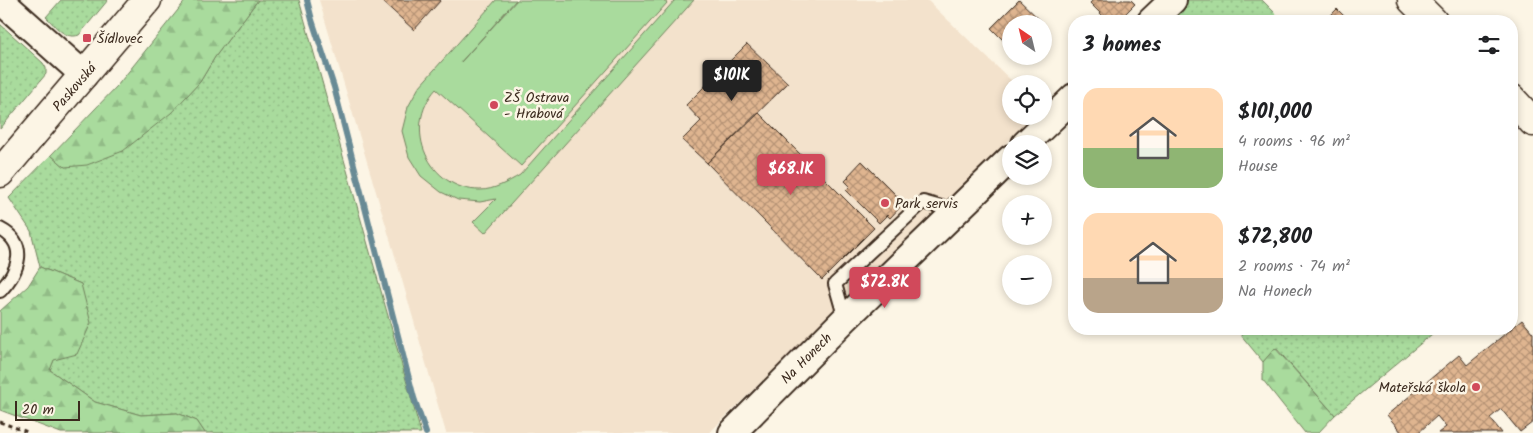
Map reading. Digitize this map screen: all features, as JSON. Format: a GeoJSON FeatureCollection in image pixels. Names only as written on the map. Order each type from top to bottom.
{"type":"FeatureCollection","features":[{"type":"Feature","properties":{"kind":"main road","name":"Paskovská"},"geometry":{"type":"LineString","coordinates":[[0,173],[147,0]]}},
{"type":"Feature","properties":{"kind":"main road"},"geometry":{"type":"LineString","coordinates":[[1412,0],[1427,15]]}},
{"type":"Feature","properties":{"kind":"main road"},"geometry":{"type":"LineString","coordinates":[[1518,106],[1533,122]]}},
{"type":"Feature","properties":{"kind":"street"},"geometry":{"type":"LineString","coordinates":[[0,0],[84,75]]}},
{"type":"Feature","properties":{"kind":"street"},"geometry":{"type":"LineString","coordinates":[[1157,15],[1173,0]]}},
{"type":"Feature","properties":{"kind":"street"},"geometry":{"type":"LineString","coordinates":[[1034,135],[1068,103]]}},
{"type":"Feature","properties":{"kind":"street","name":"Na Honech"},"geometry":{"type":"LineString","coordinates":[[732,433],[845,319],[1002,167]]}},
{"type":"Feature","properties":{"kind":"lane"},"geometry":{"type":"LineString","coordinates":[[0,229],[9,233],[17,245],[18,260],[11,278],[0,291]]}},
{"type":"Feature","properties":{"kind":"path"},"geometry":{"type":"LineString","coordinates":[[0,422],[30,433]]}},
{"type":"Feature","properties":{"kind":"shaded area","name":"Park servis"},"geometry":{"type":"Polygon","coordinates":[[[319,0],[927,0],[1006,75],[1002,75],[1002,125],[1025,125],[1015,135],[1002,135],[1002,147],[709,433],[446,433],[319,0]]]}},
{"type":"Feature","properties":{"kind":"green space"},"geometry":{"type":"Polygon","coordinates":[[[61,0],[108,0],[79,35],[69,36],[46,17],[61,0]]]}},
{"type":"Feature","properties":{"kind":"green space"},"geometry":{"type":"Polygon","coordinates":[[[186,0],[258,0],[215,57],[200,82],[171,113],[123,151],[87,165],[65,167],[51,155],[117,86],[186,0]]]}},
{"type":"Feature","properties":{"kind":"green space"},"geometry":{"type":"Polygon","coordinates":[[[258,0],[299,0],[421,433],[205,433],[197,421],[177,413],[141,415],[95,402],[50,370],[81,284],[40,267],[31,231],[9,198],[51,155],[65,167],[170,113],[200,82],[215,57],[258,0]]]}},
{"type":"Feature","properties":{"kind":"green space"},"geometry":{"type":"Polygon","coordinates":[[[496,0],[516,0],[460,63],[517,0],[663,0],[667,3],[521,166],[436,89],[426,105],[421,121],[421,138],[426,154],[434,168],[447,180],[462,187],[480,190],[496,187],[520,175],[675,0],[694,0],[485,233],[473,222],[496,199],[480,202],[458,200],[441,192],[421,176],[409,157],[402,131],[408,107],[419,87],[496,0]]]}},
{"type":"Feature","properties":{"kind":"green space"},"geometry":{"type":"Polygon","coordinates":[[[1188,0],[1262,0],[1277,15],[1172,15],[1188,0]]]}},
{"type":"Feature","properties":{"kind":"green space"},"geometry":{"type":"Polygon","coordinates":[[[0,24],[43,63],[46,68],[46,74],[0,129],[0,24]]]}},
{"type":"Feature","properties":{"kind":"green space"},"geometry":{"type":"Polygon","coordinates":[[[40,267],[81,284],[91,323],[77,354],[54,360],[50,370],[95,402],[141,415],[177,413],[197,421],[205,433],[61,433],[0,410],[0,311],[28,286],[40,267]]]}},
{"type":"Feature","properties":{"kind":"green space"},"geometry":{"type":"Polygon","coordinates":[[[1241,335],[1431,335],[1335,415],[1276,348],[1263,362],[1241,335]]]}},
{"type":"Feature","properties":{"kind":"green space"},"geometry":{"type":"Polygon","coordinates":[[[1275,348],[1335,415],[1318,433],[1305,433],[1263,380],[1263,362],[1275,348]]]}},
{"type":"Feature","properties":{"kind":"building"},"geometry":{"type":"Polygon","coordinates":[[[383,0],[441,0],[414,30],[383,0]]]}},
{"type":"Feature","properties":{"kind":"building"},"geometry":{"type":"Polygon","coordinates":[[[1019,0],[1035,15],[1004,15],[1019,0]]]}},
{"type":"Feature","properties":{"kind":"building"},"geometry":{"type":"Polygon","coordinates":[[[1093,0],[1131,0],[1135,4],[1124,15],[1102,15],[1090,3],[1093,0]]]}},
{"type":"Feature","properties":{"kind":"building"},"geometry":{"type":"Polygon","coordinates":[[[1337,9],[1343,15],[1331,15],[1337,9]]]}},
{"type":"Feature","properties":{"kind":"building"},"geometry":{"type":"Polygon","coordinates":[[[1002,17],[1002,39],[991,28],[1002,17]]]}},
{"type":"Feature","properties":{"kind":"building"},"geometry":{"type":"Polygon","coordinates":[[[747,44],[788,83],[707,163],[682,140],[701,121],[686,105],[747,44]]]}},
{"type":"Feature","properties":{"kind":"building"},"geometry":{"type":"Polygon","coordinates":[[[759,113],[874,228],[822,280],[707,163],[759,113]]]}},
{"type":"Feature","properties":{"kind":"building"},"geometry":{"type":"Polygon","coordinates":[[[862,161],[904,203],[890,218],[887,215],[879,223],[846,190],[850,186],[845,181],[862,161]]]}},
{"type":"Feature","properties":{"kind":"building","name":"Mateřská škola"},"geometry":{"type":"Polygon","coordinates":[[[1522,320],[1533,333],[1533,422],[1520,432],[1501,409],[1490,418],[1502,433],[1438,433],[1446,427],[1437,416],[1418,433],[1402,433],[1387,415],[1459,355],[1467,365],[1504,335],[1518,335],[1518,323],[1522,320]]]}},
{"type":"Feature","properties":{"kind":"waterway"},"geometry":{"type":"LineString","coordinates":[[307,0],[334,87],[414,398],[426,433]]}},
{"type":"Feature","properties":{"kind":"place","name":"Šídlovec"},"geometry":{"type":"Point","coordinates":[87,38]}},
{"type":"Feature","properties":{"kind":"place","name":"ZŠ Ostrava - Hrabová"},"geometry":{"type":"Point","coordinates":[494,105]}},
{"type":"Feature","properties":{"kind":"place","name":"Park servis"},"geometry":{"type":"Point","coordinates":[885,203]}},
{"type":"Feature","properties":{"kind":"place","name":"Mateřská škola"},"geometry":{"type":"Point","coordinates":[1476,387]}}]}
